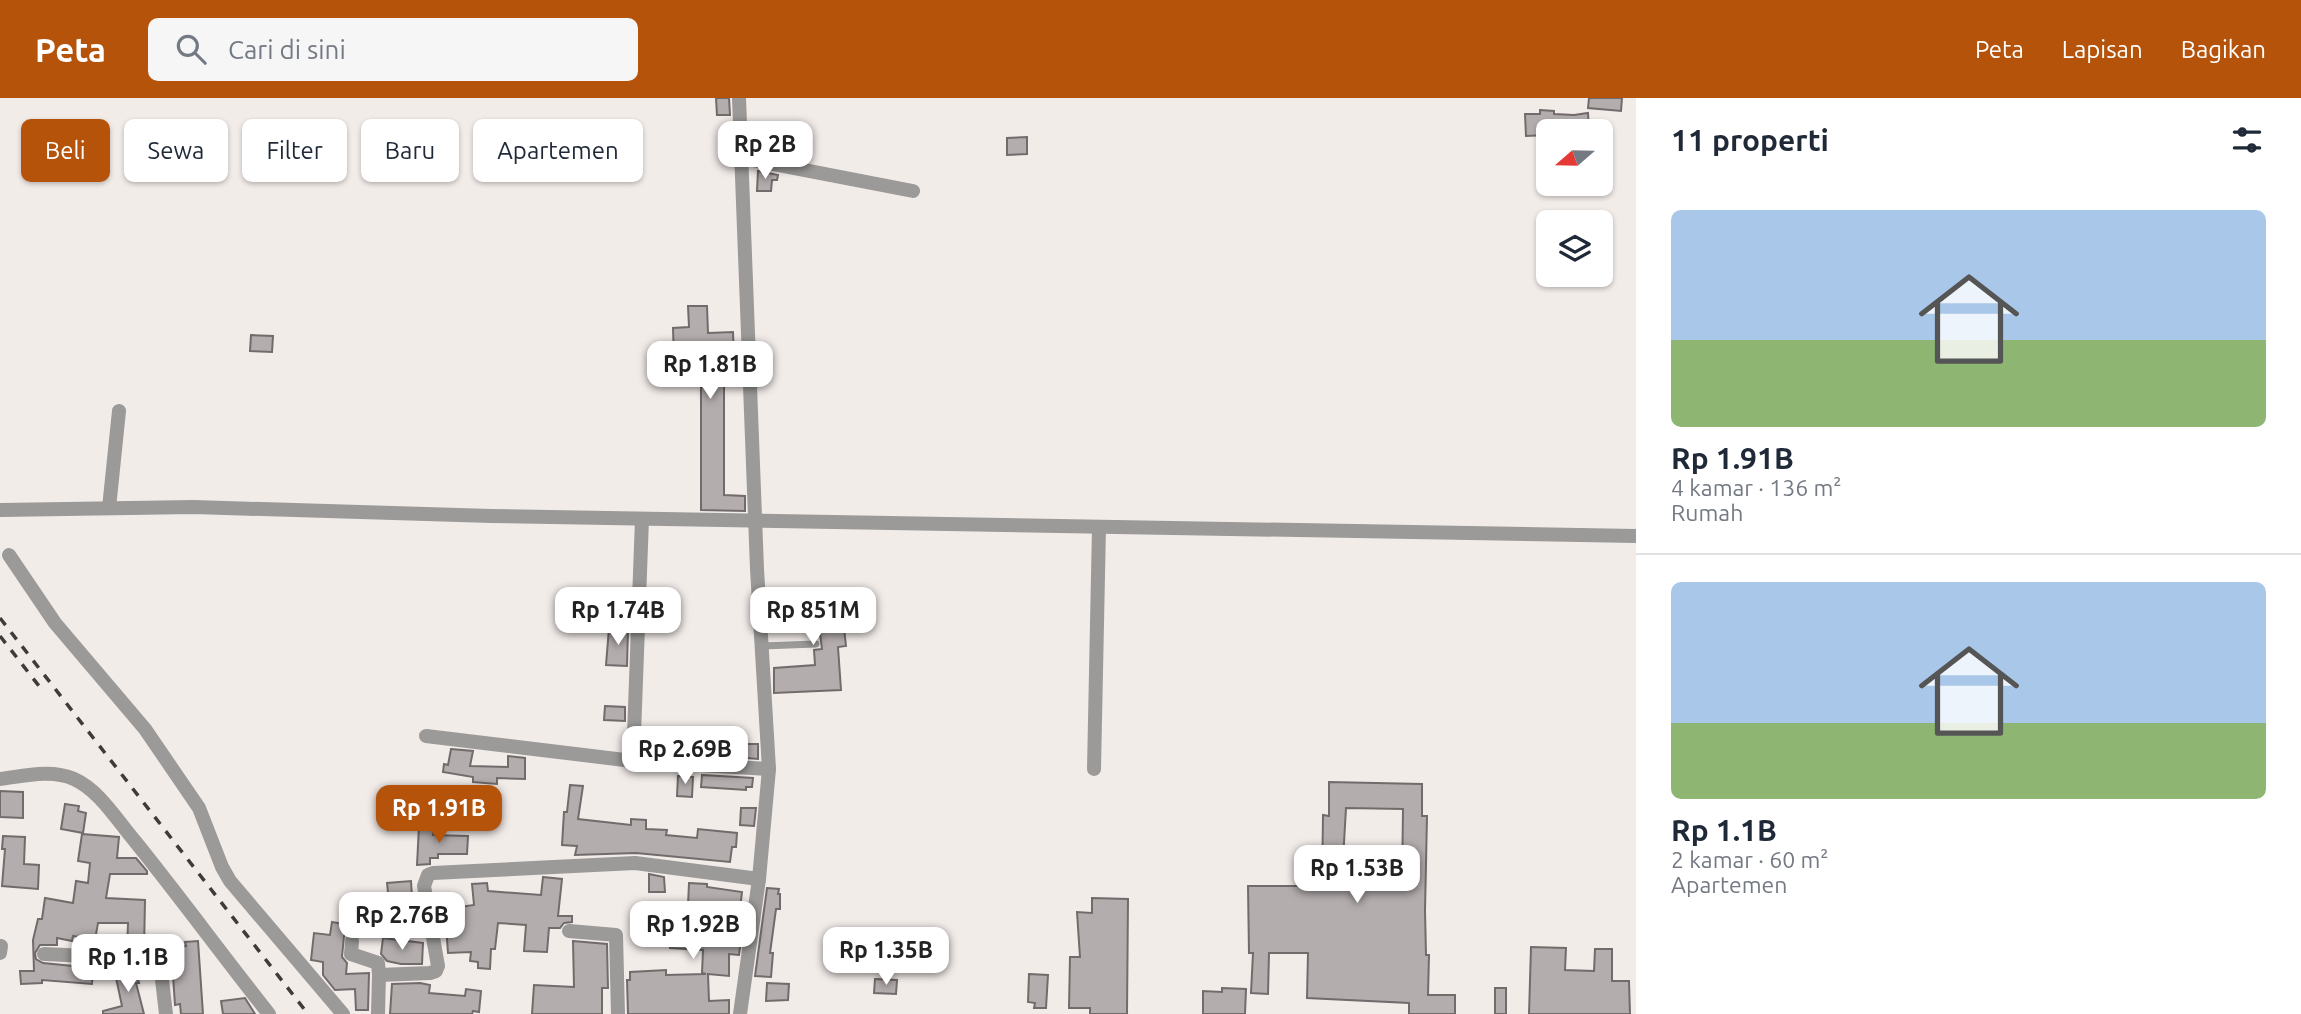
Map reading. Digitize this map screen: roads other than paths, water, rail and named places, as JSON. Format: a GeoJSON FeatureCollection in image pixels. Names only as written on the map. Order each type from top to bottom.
{"type":"FeatureCollection","features":[{"type":"Feature","properties":{"kind":"street"},"geometry":{"type":"LineString","coordinates":[[739,98],[757,569],[769,769],[759,879],[740,1014]]}},
{"type":"Feature","properties":{"kind":"street"},"geometry":{"type":"LineString","coordinates":[[742,158],[913,191]]}},
{"type":"Feature","properties":{"kind":"street"},"geometry":{"type":"LineString","coordinates":[[109,508],[119,411]]}},
{"type":"Feature","properties":{"kind":"street"},"geometry":{"type":"LineString","coordinates":[[0,510],[194,507],[642,519],[1636,536]]}},
{"type":"Feature","properties":{"kind":"street"},"geometry":{"type":"LineString","coordinates":[[633,761],[642,519]]}},
{"type":"Feature","properties":{"kind":"street"},"geometry":{"type":"LineString","coordinates":[[1094,769],[1099,527]]}},
{"type":"Feature","properties":{"kind":"street"},"geometry":{"type":"LineString","coordinates":[[9,555],[55,623],[145,729],[199,808],[230,881],[344,1014]]}},
{"type":"Feature","properties":{"kind":"street"},"geometry":{"type":"LineString","coordinates":[[426,736],[633,761],[769,769]]}},
{"type":"Feature","properties":{"kind":"street"},"geometry":{"type":"LineString","coordinates":[[0,779],[58,774],[75,780],[101,800],[269,1014]]}},
{"type":"Feature","properties":{"kind":"street"},"geometry":{"type":"LineString","coordinates":[[379,975],[436,971],[438,966],[424,886],[428,875],[433,873],[635,863],[759,879]]}},
{"type":"Feature","properties":{"kind":"street"},"geometry":{"type":"LineString","coordinates":[[569,931],[615,935],[618,1014]]}},
{"type":"Feature","properties":{"kind":"street"},"geometry":{"type":"LineString","coordinates":[[352,941],[351,954],[379,963],[378,1014]]}},
{"type":"Feature","properties":{"kind":"street"},"geometry":{"type":"LineString","coordinates":[[0,953],[1,946]]}},
{"type":"Feature","properties":{"kind":"street"},"geometry":{"type":"LineString","coordinates":[[44,954],[87,956],[111,962],[127,959],[154,960],[161,971],[166,1014]]}},
{"type":"Feature","properties":{"kind":"lane"},"geometry":{"type":"LineString","coordinates":[[762,646],[816,644]]}},
{"type":"Feature","properties":{"kind":"railway"},"geometry":{"type":"LineString","coordinates":[[0,618],[308,1014]]}},
{"type":"Feature","properties":{"kind":"railway"},"geometry":{"type":"LineString","coordinates":[[0,636],[39,686]]}}]}
